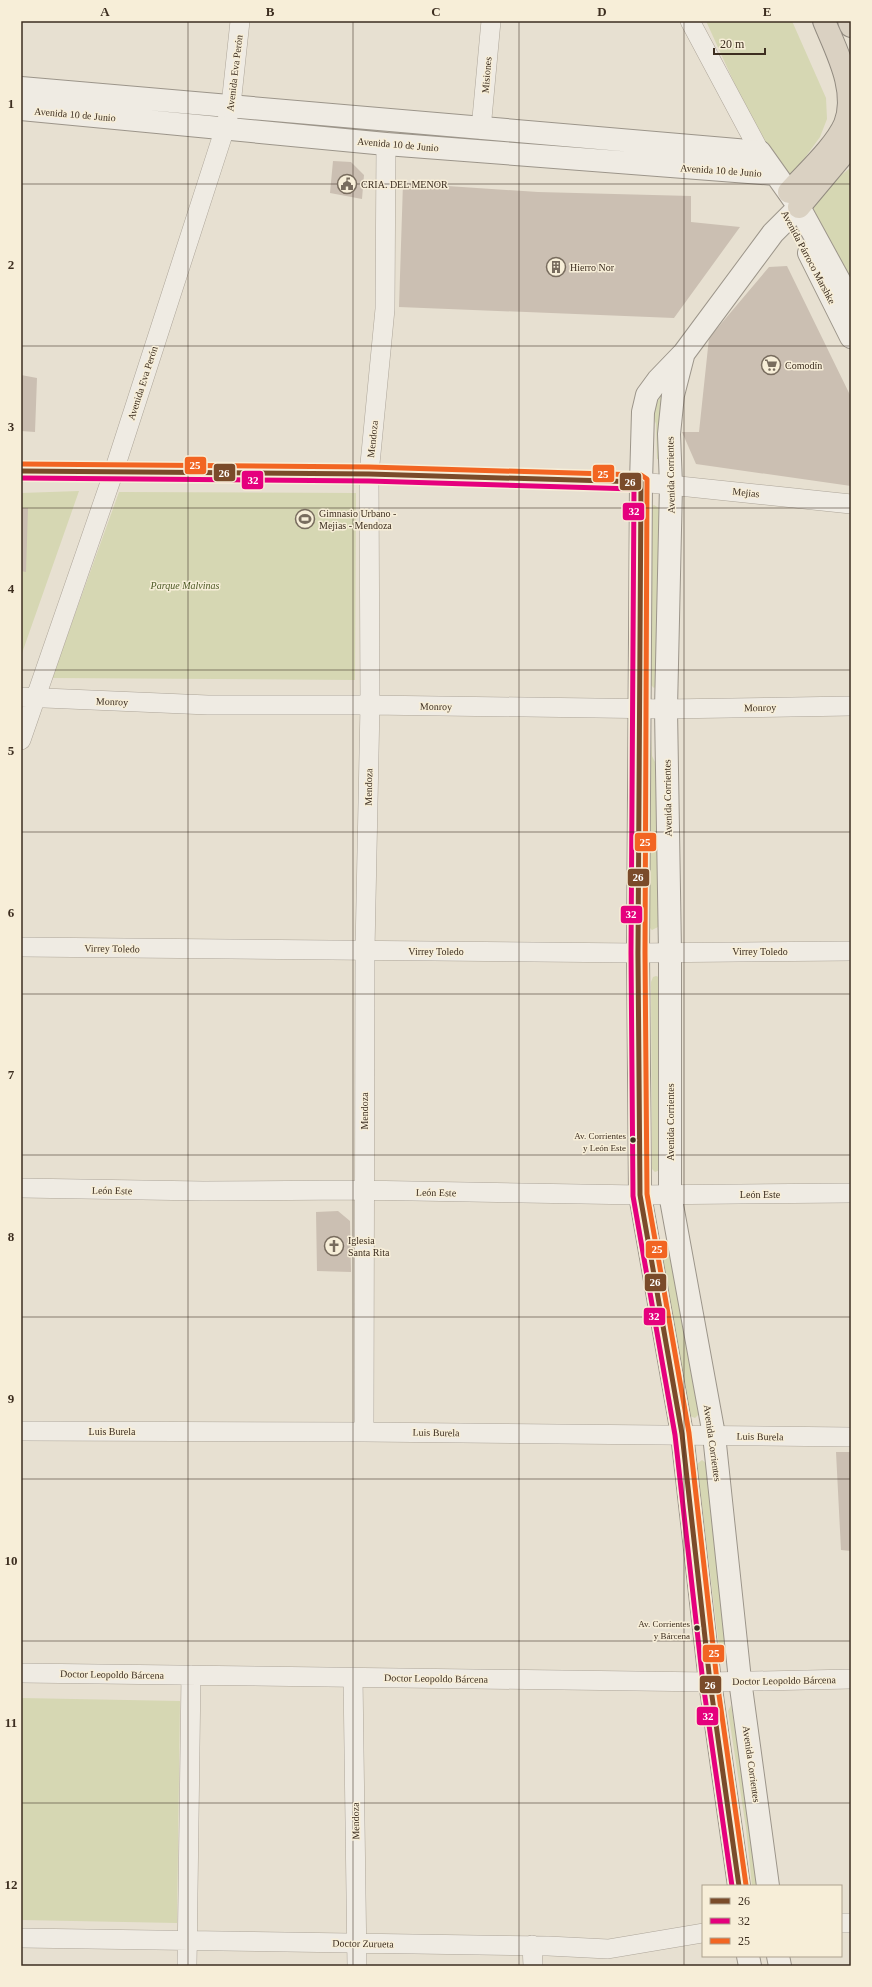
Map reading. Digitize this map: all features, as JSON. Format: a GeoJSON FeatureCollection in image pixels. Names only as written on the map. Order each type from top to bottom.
{"type":"FeatureCollection","features":[{"type":"Feature","properties":{"kind":"highway"},"geometry":{"type":"LineString","coordinates":[[790,205],[845,124],[849,94],[843,69],[824,21]]}},
{"type":"Feature","properties":{"kind":"highway"},"geometry":{"type":"LineString","coordinates":[[848,21],[851,26]]}},
{"type":"Feature","properties":{"kind":"highway"},"geometry":{"type":"LineString","coordinates":[[790,205],[851,148]]}},
{"type":"Feature","properties":{"kind":"street","name":"Avenida Eva Perón"},"geometry":{"type":"LineString","coordinates":[[21,740],[28,698],[114,471],[225,128],[231,105],[240,21]]}},
{"type":"Feature","properties":{"kind":"street","name":"Misiones"},"geometry":{"type":"LineString","coordinates":[[481,129],[491,21]]}},
{"type":"Feature","properties":{"kind":"street","name":"Avenida Párroco Marshke"},"geometry":{"type":"LineString","coordinates":[[690,21],[760,152],[775,174],[851,338]]}},
{"type":"Feature","properties":{"kind":"street","name":"Avenida 10 de Junio"},"geometry":{"type":"LineString","coordinates":[[21,88],[760,152]]}},
{"type":"Feature","properties":{"kind":"street","name":"Avenida 10 de Junio"},"geometry":{"type":"LineString","coordinates":[[21,109],[386,144],[775,174]]}},
{"type":"Feature","properties":{"kind":"street","name":"Mendoza"},"geometry":{"type":"LineString","coordinates":[[364,1432],[365,950],[370,705],[369,474],[385,309],[386,144]]}},
{"type":"Feature","properties":{"kind":"street","name":"Avenida Párroco Marshke"},"geometry":{"type":"LineString","coordinates":[[790,205],[851,302]]}},
{"type":"Feature","properties":{"kind":"street","name":"Avenida Corrientes"},"geometry":{"type":"LineString","coordinates":[[739,1885],[710,1682],[682,1434],[640,1195],[638,952],[640,482],[643,412],[647,395],[658,380],[684,354],[773,233],[790,205]]}},
{"type":"Feature","properties":{"kind":"street","name":"Avenida Corrientes"},"geometry":{"type":"LineString","coordinates":[[684,354],[673,395],[669,434],[672,484],[666,709],[670,952],[670,1194],[714,1435],[740,1680],[768,1885]]}},
{"type":"Feature","properties":{"kind":"street","name":"Mejias"},"geometry":{"type":"LineString","coordinates":[[21,471],[369,474],[640,482],[672,484],[851,504]]}},
{"type":"Feature","properties":{"kind":"street","name":"Monroy"},"geometry":{"type":"LineString","coordinates":[[28,698],[208,705],[370,705],[666,709],[851,706]]}},
{"type":"Feature","properties":{"kind":"street","name":"Virrey Toledo"},"geometry":{"type":"LineString","coordinates":[[21,946],[638,952],[851,951]]}},
{"type":"Feature","properties":{"kind":"street","name":"León Este"},"geometry":{"type":"LineString","coordinates":[[21,1188],[640,1195],[851,1193]]}},
{"type":"Feature","properties":{"kind":"street","name":"Luis Burela"},"geometry":{"type":"LineString","coordinates":[[21,1431],[682,1434],[851,1438]]}},
{"type":"Feature","properties":{"kind":"street","name":"Doctor Leopoldo Bárcena"},"geometry":{"type":"LineString","coordinates":[[21,1673],[710,1682],[740,1680],[851,1679]]}},
{"type":"Feature","properties":{"kind":"street"},"geometry":{"type":"LineString","coordinates":[[187,1966],[191,1675]]}},
{"type":"Feature","properties":{"kind":"street","name":"Mendoza"},"geometry":{"type":"LineString","coordinates":[[353,1677],[357,1966]]}},
{"type":"Feature","properties":{"kind":"street","name":"Doctor Zurueta"},"geometry":{"type":"LineString","coordinates":[[21,1938],[532,1946],[608,1949],[702,1933]]}},
{"type":"Feature","properties":{"kind":"street"},"geometry":{"type":"LineString","coordinates":[[532,1946],[533,1966]]}},
{"type":"Feature","properties":{"kind":"green space"},"geometry":{"type":"Polygon","coordinates":[[[706,21],[792,21],[826,98],[827,119],[820,137],[793,174],[786,174],[776,165],[747,111],[706,21]]]}},
{"type":"Feature","properties":{"kind":"green space"},"geometry":{"type":"Polygon","coordinates":[[[849,169],[851,169],[851,284],[813,211],[822,193],[849,169]]]}},
{"type":"Feature","properties":{"kind":"green space"},"geometry":{"type":"Polygon","coordinates":[[[663,391],[660,460],[657,459],[656,424],[652,413],[663,391]]]}},
{"type":"Feature","properties":{"kind":"green space"},"geometry":{"type":"Polygon","coordinates":[[[79,491],[21,656],[21,493],[79,491]]]}},
{"type":"Feature","properties":{"kind":"green space","name":"Parque Malvinas"},"geometry":{"type":"Polygon","coordinates":[[[119,492],[356,493],[355,680],[52,678],[119,492]]]}},
{"type":"Feature","properties":{"kind":"green space"},"geometry":{"type":"Polygon","coordinates":[[[654,505],[659,508],[659,684],[654,688],[651,685],[651,507],[654,505]]]}},
{"type":"Feature","properties":{"kind":"green space"},"geometry":{"type":"Polygon","coordinates":[[[651,734],[652,756],[657,766],[658,927],[652,930],[649,927],[651,734]]]}},
{"type":"Feature","properties":{"kind":"green space"},"geometry":{"type":"Polygon","coordinates":[[[653,977],[659,977],[660,1170],[655,1172],[652,1169],[651,982],[653,977]]]}},
{"type":"Feature","properties":{"kind":"green space"},"geometry":{"type":"Polygon","coordinates":[[[666,1248],[670,1251],[698,1412],[698,1415],[695,1418],[690,1416],[661,1253],[663,1249],[666,1248]]]}},
{"type":"Feature","properties":{"kind":"green space"},"geometry":{"type":"Polygon","coordinates":[[[702,1460],[706,1463],[722,1590],[728,1656],[723,1658],[720,1655],[697,1464],[702,1460]]]}},
{"type":"Feature","properties":{"kind":"green space"},"geometry":{"type":"Polygon","coordinates":[[[21,1698],[180,1701],[177,1923],[21,1920],[21,1698]]]}},
{"type":"Feature","properties":{"kind":"green space"},"geometry":{"type":"Polygon","coordinates":[[[731,1705],[761,1885],[752,1885],[746,1828],[728,1711],[731,1705]]]}},
{"type":"Feature","properties":{"kind":"building","name":"CRIA. DEL MENOR"},"geometry":{"type":"Polygon","coordinates":[[[333,161],[351,162],[364,175],[362,199],[330,193],[333,161]]]}},
{"type":"Feature","properties":{"kind":"building","name":"Hierro Nor"},"geometry":{"type":"Polygon","coordinates":[[[403,183],[538,192],[691,196],[691,222],[740,227],[674,318],[399,307],[403,183]]]}},
{"type":"Feature","properties":{"kind":"building","name":"Comodín"},"geometry":{"type":"Polygon","coordinates":[[[787,266],[851,397],[851,486],[696,464],[682,432],[699,432],[709,338],[769,267],[787,266]]]}},
{"type":"Feature","properties":{"kind":"building"},"geometry":{"type":"Polygon","coordinates":[[[21,375],[37,378],[35,432],[21,431],[21,375]]]}},
{"type":"Feature","properties":{"kind":"building"},"geometry":{"type":"Polygon","coordinates":[[[21,508],[28,508],[26,572],[21,571],[21,508]]]}},
{"type":"Feature","properties":{"kind":"building","name":"Iglesia Santa Rita"},"geometry":{"type":"Polygon","coordinates":[[[338,1211],[350,1221],[351,1272],[317,1271],[316,1212],[338,1211]]]}},
{"type":"Feature","properties":{"kind":"building"},"geometry":{"type":"Polygon","coordinates":[[[836,1452],[851,1452],[851,1551],[841,1550],[836,1452]]]}},
{"type":"Feature","properties":{"kind":"transit line","name":"25"},"geometry":{"type":"LineString","coordinates":[[21,464],[369,467],[641,475],[647,479],[645,953],[647,1194],[689,1433],[717,1681],[746,1885]]}},
{"type":"Feature","properties":{"kind":"transit line","name":"26"},"geometry":{"type":"LineString","coordinates":[[21,471],[369,474],[641,482],[638,953],[640,1195],[682,1434],[710,1682],[739,1885]]}},
{"type":"Feature","properties":{"kind":"transit line","name":"32"},"geometry":{"type":"LineString","coordinates":[[21,478],[369,481],[634,489],[631,953],[633,1196],[675,1435],[703,1683],[732,1885]]}},
{"type":"Feature","properties":{"kind":"place","name":"CRIA. DEL MENOR"},"geometry":{"type":"Point","coordinates":[347,184]}},
{"type":"Feature","properties":{"kind":"place","name":"Hierro Nor"},"geometry":{"type":"Point","coordinates":[556,267]}},
{"type":"Feature","properties":{"kind":"place","name":"Comodín"},"geometry":{"type":"Point","coordinates":[771,365]}},
{"type":"Feature","properties":{"kind":"place","name":"Gimnasio Urbano - Mejias - Mendoza"},"geometry":{"type":"Point","coordinates":[305,519]}},
{"type":"Feature","properties":{"kind":"place","name":"Av. Corrientes y León Este"},"geometry":{"type":"Point","coordinates":[633,1140]}},
{"type":"Feature","properties":{"kind":"place","name":"Iglesia Santa Rita"},"geometry":{"type":"Point","coordinates":[334,1246]}},
{"type":"Feature","properties":{"kind":"place","name":"Av. Corrientes y Bárcena"},"geometry":{"type":"Point","coordinates":[697,1628]}}]}
